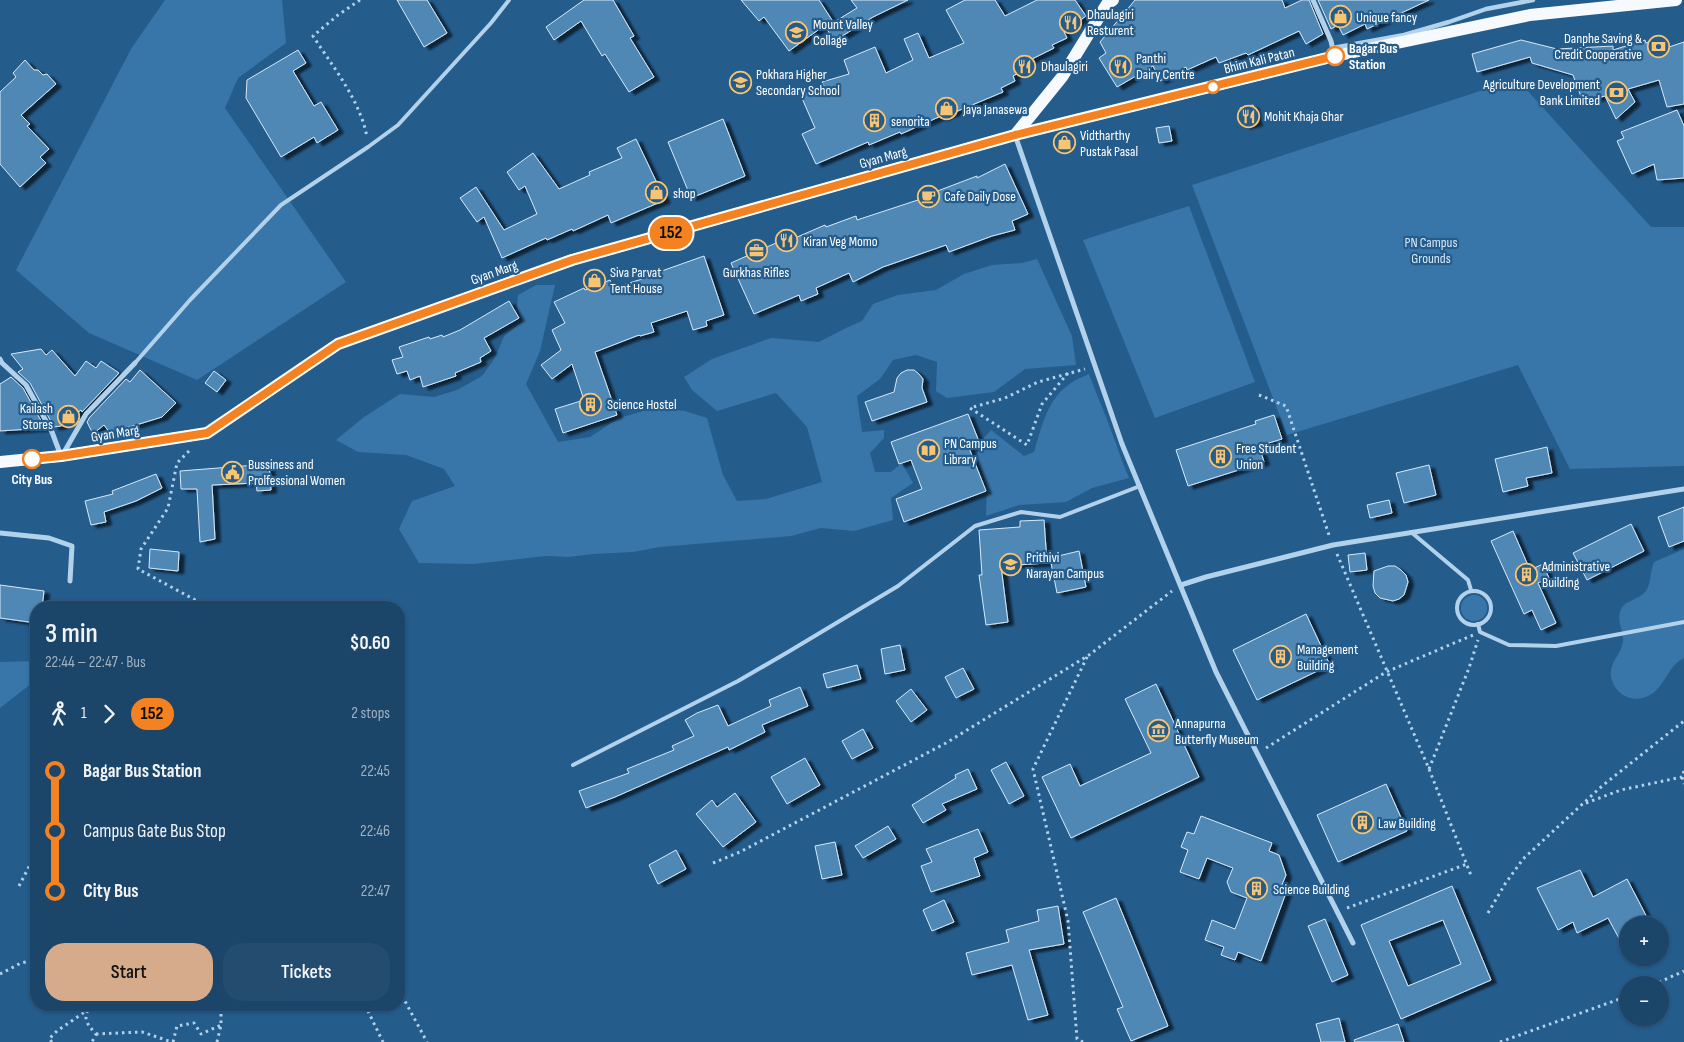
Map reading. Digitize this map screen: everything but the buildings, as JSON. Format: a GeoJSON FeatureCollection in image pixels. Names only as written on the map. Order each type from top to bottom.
{"type":"FeatureCollection","features":[{"type":"Feature","properties":{"kind":"main road"},"geometry":{"type":"LineString","coordinates":[[1015,135],[1062,77],[1107,4],[1113,0]]}},
{"type":"Feature","properties":{"kind":"main road","name":"Bhim Kali Patan"},"geometry":{"type":"LineString","coordinates":[[1015,135],[1334,52],[1530,15],[1676,0]]}},
{"type":"Feature","properties":{"kind":"main road","name":"Gyan Marg"},"geometry":{"type":"LineString","coordinates":[[0,462],[61,456],[207,433],[338,344],[572,260],[1015,135]]}},
{"type":"Feature","properties":{"kind":"street"},"geometry":{"type":"LineString","coordinates":[[1313,0],[1323,19],[1334,52],[1404,35],[1486,9],[1533,0]]}},
{"type":"Feature","properties":{"kind":"street"},"geometry":{"type":"LineString","coordinates":[[1015,135],[1122,444],[1216,672],[1353,943]]}},
{"type":"Feature","properties":{"kind":"street"},"geometry":{"type":"LineString","coordinates":[[0,359],[26,385],[52,432],[61,456]]}},
{"type":"Feature","properties":{"kind":"street"},"geometry":{"type":"LineString","coordinates":[[61,456],[86,414],[135,363]]}},
{"type":"Feature","properties":{"kind":"street"},"geometry":{"type":"LineString","coordinates":[[1181,585],[1333,545],[1684,489]]}},
{"type":"Feature","properties":{"kind":"street"},"geometry":{"type":"LineString","coordinates":[[0,533],[49,538],[72,546],[70,582]]}},
{"type":"Feature","properties":{"kind":"lane"},"geometry":{"type":"LineString","coordinates":[[135,363],[190,300],[281,205],[398,125],[491,23],[509,0]]}},
{"type":"Feature","properties":{"kind":"lane"},"geometry":{"type":"LineString","coordinates":[[573,765],[738,681],[788,652],[898,586],[975,526],[1021,512],[1060,517],[1140,486]]}},
{"type":"Feature","properties":{"kind":"lane"},"geometry":{"type":"LineString","coordinates":[[1411,532],[1468,580],[1471,590]]}},
{"type":"Feature","properties":{"kind":"lane"},"geometry":{"type":"LineString","coordinates":[[1471,590],[1485,593],[1490,599],[1492,606],[1488,619],[1478,624],[1468,624],[1462,620],[1457,609],[1460,598],[1464,593],[1471,590]]}},
{"type":"Feature","properties":{"kind":"lane"},"geometry":{"type":"LineString","coordinates":[[1478,624],[1480,632],[1509,645],[1556,646],[1684,622]]}},
{"type":"Feature","properties":{"kind":"path"},"geometry":{"type":"LineString","coordinates":[[360,0],[313,36],[351,97],[364,122],[368,147]]}},
{"type":"Feature","properties":{"kind":"path"},"geometry":{"type":"LineString","coordinates":[[1068,373],[1042,404],[1027,445],[970,408],[1005,398],[1038,382],[1068,373],[1095,367]]}},
{"type":"Feature","properties":{"kind":"path"},"geometry":{"type":"LineString","coordinates":[[1259,395],[1286,406],[1333,545],[1472,878]]}},
{"type":"Feature","properties":{"kind":"path"},"geometry":{"type":"LineString","coordinates":[[197,601],[138,569],[142,549],[168,508],[177,463],[207,433]]}},
{"type":"Feature","properties":{"kind":"path"},"geometry":{"type":"LineString","coordinates":[[713,863],[740,852],[946,743],[1089,655],[1181,585]]}},
{"type":"Feature","properties":{"kind":"path"},"geometry":{"type":"LineString","coordinates":[[1257,753],[1386,672],[1480,632]]}},
{"type":"Feature","properties":{"kind":"path"},"geometry":{"type":"LineString","coordinates":[[1428,769],[1469,668],[1480,632]]}},
{"type":"Feature","properties":{"kind":"path"},"geometry":{"type":"LineString","coordinates":[[1083,1042],[1077,1039],[1068,921],[1033,769],[1089,655]]}},
{"type":"Feature","properties":{"kind":"path"},"geometry":{"type":"LineString","coordinates":[[1488,913],[1505,884],[1523,859],[1602,786],[1684,721]]}},
{"type":"Feature","properties":{"kind":"path"},"geometry":{"type":"LineString","coordinates":[[1684,771],[1682,777],[1684,784]]}},
{"type":"Feature","properties":{"kind":"path"},"geometry":{"type":"LineString","coordinates":[[1584,804],[1621,790],[1682,777]]}},
{"type":"Feature","properties":{"kind":"path"},"geometry":{"type":"LineString","coordinates":[[1337,911],[1467,864]]}},
{"type":"Feature","properties":{"kind":"path"},"geometry":{"type":"LineString","coordinates":[[19,886],[30,865]]}},
{"type":"Feature","properties":{"kind":"path"},"geometry":{"type":"LineString","coordinates":[[0,974],[21,963],[30,961]]}},
{"type":"Feature","properties":{"kind":"path"},"geometry":{"type":"LineString","coordinates":[[1669,978],[1684,971]]}},
{"type":"Feature","properties":{"kind":"path"},"geometry":{"type":"LineString","coordinates":[[1500,1042],[1619,999]]}},
{"type":"Feature","properties":{"kind":"path"},"geometry":{"type":"LineString","coordinates":[[405,1001],[427,1042]]}},
{"type":"Feature","properties":{"kind":"path"},"geometry":{"type":"LineString","coordinates":[[52,1042],[49,1039],[57,1031],[84,1011]]}},
{"type":"Feature","properties":{"kind":"path"},"geometry":{"type":"LineString","coordinates":[[88,1011],[86,1017],[87,1024],[96,1034]]}},
{"type":"Feature","properties":{"kind":"path"},"geometry":{"type":"LineString","coordinates":[[216,1042],[221,1025],[222,1011]]}},
{"type":"Feature","properties":{"kind":"path"},"geometry":{"type":"LineString","coordinates":[[368,1011],[383,1042]]}},
{"type":"Feature","properties":{"kind":"path"},"geometry":{"type":"LineString","coordinates":[[96,1034],[142,1032],[173,1042],[177,1026],[194,1023],[201,1034],[221,1025]]}},
{"type":"Feature","properties":{"kind":"path"},"geometry":{"type":"LineString","coordinates":[[92,1042],[96,1034]]}},
{"type":"Feature","properties":{"kind":"green space"},"geometry":{"type":"Polygon","coordinates":[[[165,0],[282,0],[286,43],[238,78],[225,108],[346,282],[197,380],[89,333],[16,270],[131,49],[165,0]]]}},
{"type":"Feature","properties":{"kind":"green space","name":"PN Campus Grounds"},"geometry":{"type":"Polygon","coordinates":[[[1517,79],[1651,227],[1684,227],[1684,466],[1570,469],[1518,365],[1287,435],[1192,185],[1517,79]]]}},
{"type":"Feature","properties":{"kind":"green space"},"geometry":{"type":"Polygon","coordinates":[[[1189,206],[1255,382],[1155,418],[1083,240],[1189,206]]]}},
{"type":"Feature","properties":{"kind":"green space"},"geometry":{"type":"Polygon","coordinates":[[[1037,259],[1072,336],[1076,365],[1025,369],[994,392],[947,398],[936,391],[937,362],[916,355],[893,360],[880,379],[857,396],[862,432],[884,430],[884,438],[870,453],[875,472],[891,472],[902,463],[913,483],[891,498],[893,520],[854,531],[821,528],[791,536],[660,547],[633,552],[568,557],[546,556],[473,564],[419,563],[399,529],[412,501],[455,486],[444,469],[406,455],[358,452],[336,440],[364,417],[400,394],[434,397],[457,390],[482,376],[495,358],[504,336],[522,322],[517,307],[518,295],[536,285],[555,285],[540,351],[526,384],[558,442],[590,437],[619,418],[654,408],[685,411],[707,418],[723,475],[737,501],[766,499],[822,482],[807,427],[776,393],[717,411],[692,390],[684,377],[712,359],[771,338],[819,342],[862,321],[873,304],[898,295],[936,290],[964,274],[992,265],[1022,263],[1037,259]]]}},
{"type":"Feature","properties":{"kind":"green space"},"geometry":{"type":"Polygon","coordinates":[[[1089,374],[1129,478],[1092,488],[1066,502],[1019,505],[986,516],[987,486],[976,457],[983,439],[991,430],[1024,456],[1034,452],[1046,414],[1056,397],[1073,382],[1089,374]]]}},
{"type":"Feature","properties":{"kind":"green space"},"geometry":{"type":"Polygon","coordinates":[[[1684,549],[1684,658],[1673,667],[1656,691],[1642,698],[1628,698],[1618,690],[1611,679],[1612,666],[1623,642],[1619,620],[1620,612],[1624,605],[1646,591],[1654,562],[1684,549]]]}},
{"type":"Feature","properties":{"kind":"green space"},"geometry":{"type":"Polygon","coordinates":[[[1474,595],[1483,599],[1487,608],[1483,617],[1474,621],[1465,617],[1461,608],[1465,599],[1474,595]]]}},
{"type":"Feature","properties":{"kind":"green space"},"geometry":{"type":"Polygon","coordinates":[[[30,661],[30,685],[0,708],[0,662],[30,661]]]}},
{"type":"Feature","properties":{"kind":"bus line","name":"152"},"geometry":{"type":"LineString","coordinates":[[32,459],[207,433],[338,344],[572,260],[1015,135],[1335,56]]}},
{"type":"Feature","properties":{"kind":"place","name":"Unique fancy"},"geometry":{"type":"Point","coordinates":[1340,17]}},
{"type":"Feature","properties":{"kind":"place","name":"Dhaulagiri Resturent"},"geometry":{"type":"Point","coordinates":[1071,22]}},
{"type":"Feature","properties":{"kind":"place","name":"Mount Valley Collage"},"geometry":{"type":"Point","coordinates":[797,32]}},
{"type":"Feature","properties":{"kind":"place","name":"Danphe Saving & Credit Cooperative"},"geometry":{"type":"Point","coordinates":[1658,46]}},
{"type":"Feature","properties":{"kind":"place","name":"Bagar Bus Station"},"geometry":{"type":"Point","coordinates":[1335,56]}},
{"type":"Feature","properties":{"kind":"place","name":"Dhaulagiri"},"geometry":{"type":"Point","coordinates":[1025,66]}},
{"type":"Feature","properties":{"kind":"place","name":"Panthi Dairy Centre"},"geometry":{"type":"Point","coordinates":[1120,66]}},
{"type":"Feature","properties":{"kind":"place","name":"Pokhara Higher Secondary School"},"geometry":{"type":"Point","coordinates":[740,82]}},
{"type":"Feature","properties":{"kind":"place","name":"Agriculture Development Bank Limited"},"geometry":{"type":"Point","coordinates":[1616,92]}},
{"type":"Feature","properties":{"kind":"place","name":"Jaya Janasewa"},"geometry":{"type":"Point","coordinates":[947,109]}},
{"type":"Feature","properties":{"kind":"place","name":"Mohit Khaja Ghar"},"geometry":{"type":"Point","coordinates":[1248,116]}},
{"type":"Feature","properties":{"kind":"place","name":"senorita"},"geometry":{"type":"Point","coordinates":[875,121]}},
{"type":"Feature","properties":{"kind":"place","name":"Vidtharthy Pustak Pasal"},"geometry":{"type":"Point","coordinates":[1064,143]}},
{"type":"Feature","properties":{"kind":"place","name":"shop"},"geometry":{"type":"Point","coordinates":[657,193]}},
{"type":"Feature","properties":{"kind":"place","name":"Cafe Daily Dose"},"geometry":{"type":"Point","coordinates":[928,196]}},
{"type":"Feature","properties":{"kind":"place","name":"Kiran Veg Momo"},"geometry":{"type":"Point","coordinates":[787,241]}},
{"type":"Feature","properties":{"kind":"place","name":"Gurkhas Rifles"},"geometry":{"type":"Point","coordinates":[756,250]}},
{"type":"Feature","properties":{"kind":"place","name":"Siva Parvat Tent House"},"geometry":{"type":"Point","coordinates":[594,280]}},
{"type":"Feature","properties":{"kind":"place","name":"Science Hostel"},"geometry":{"type":"Point","coordinates":[591,404]}},
{"type":"Feature","properties":{"kind":"place","name":"Kailash Stores"},"geometry":{"type":"Point","coordinates":[69,416]}},
{"type":"Feature","properties":{"kind":"place","name":"PN Campus Library"},"geometry":{"type":"Point","coordinates":[928,451]}},
{"type":"Feature","properties":{"kind":"place","name":"Free Student Union"},"geometry":{"type":"Point","coordinates":[1220,456]}},
{"type":"Feature","properties":{"kind":"place","name":"City Bus"},"geometry":{"type":"Point","coordinates":[32,459]}},
{"type":"Feature","properties":{"kind":"place","name":"Bussiness and Prolfessional Women"},"geometry":{"type":"Point","coordinates":[232,472]}},
{"type":"Feature","properties":{"kind":"place","name":"Prithivi Narayan Campus"},"geometry":{"type":"Point","coordinates":[1010,565]}},
{"type":"Feature","properties":{"kind":"place","name":"Administrative Building"},"geometry":{"type":"Point","coordinates":[1526,574]}},
{"type":"Feature","properties":{"kind":"place","name":"Management Building"},"geometry":{"type":"Point","coordinates":[1281,657]}},
{"type":"Feature","properties":{"kind":"place","name":"Annapurna Butterfly Museum"},"geometry":{"type":"Point","coordinates":[1159,731]}},
{"type":"Feature","properties":{"kind":"place","name":"Law Building"},"geometry":{"type":"Point","coordinates":[1362,823]}},
{"type":"Feature","properties":{"kind":"place","name":"Science Building"},"geometry":{"type":"Point","coordinates":[1257,889]}}]}
